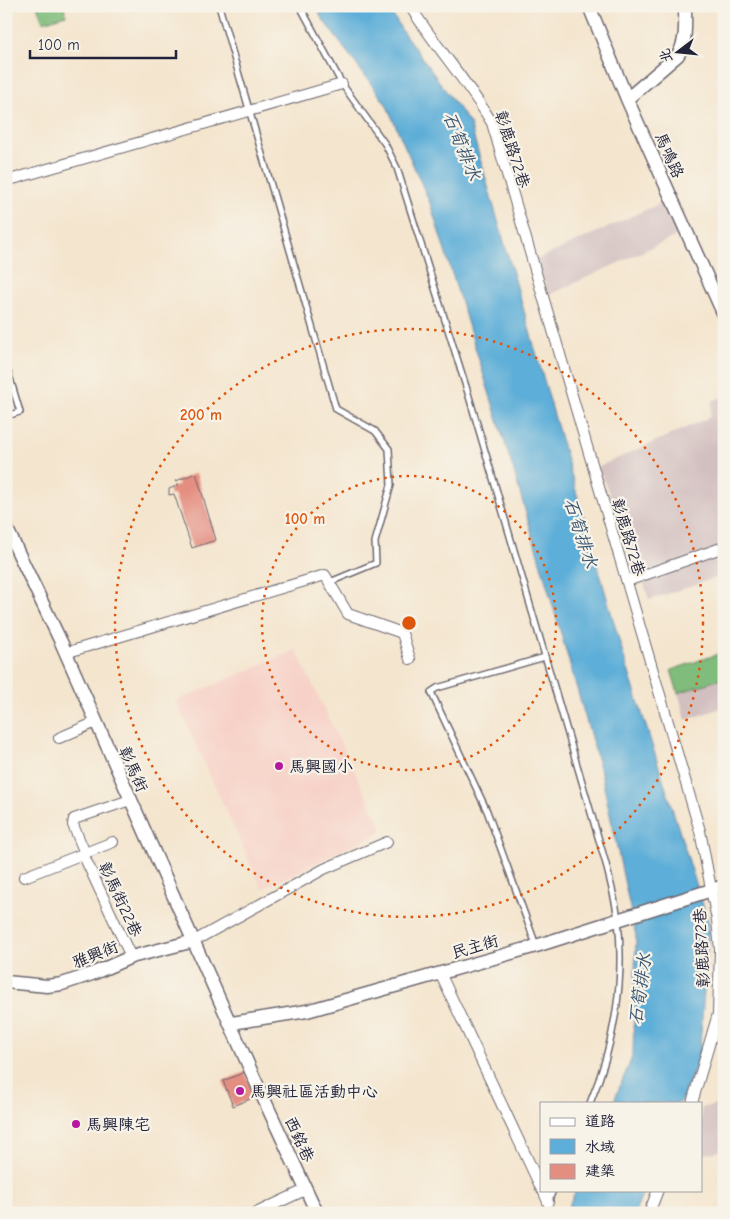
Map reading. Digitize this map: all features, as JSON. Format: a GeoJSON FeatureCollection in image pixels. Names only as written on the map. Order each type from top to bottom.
{"type":"FeatureCollection","features":[{"type":"Feature","properties":{"kind":"street","name":"彰鹿路72巷"},"geometry":{"type":"LineString","coordinates":[[410,6],[431,40],[478,100],[492,123],[582,434],[718,888],[720,950],[718,1014],[692,1102]]}},
{"type":"Feature","properties":{"kind":"street","name":"馬鳴路"},"geometry":{"type":"LineString","coordinates":[[589,6],[627,99],[724,315]]}},
{"type":"Feature","properties":{"kind":"street"},"geometry":{"type":"LineString","coordinates":[[627,99],[678,55],[682,48],[685,30],[685,6]]}},
{"type":"Feature","properties":{"kind":"street"},"geometry":{"type":"LineString","coordinates":[[6,181],[342,84]]}},
{"type":"Feature","properties":{"kind":"street","name":"彰馬街"},"geometry":{"type":"LineString","coordinates":[[6,527],[65,652],[232,1023]]}},
{"type":"Feature","properties":{"kind":"street"},"geometry":{"type":"LineString","coordinates":[[627,581],[724,547]]}},
{"type":"Feature","properties":{"kind":"street"},"geometry":{"type":"LineString","coordinates":[[65,652],[325,575],[348,614],[402,634],[410,659]]}},
{"type":"Feature","properties":{"kind":"street"},"geometry":{"type":"LineString","coordinates":[[59,738],[96,722]]}},
{"type":"Feature","properties":{"kind":"street","name":"彰馬街22巷"},"geometry":{"type":"LineString","coordinates":[[130,800],[74,820],[73,825],[131,957]]}},
{"type":"Feature","properties":{"kind":"street","name":"彰馬街22巷"},"geometry":{"type":"LineString","coordinates":[[24,877],[112,842]]}},
{"type":"Feature","properties":{"kind":"street"},"geometry":{"type":"LineString","coordinates":[[194,941],[324,869],[387,842]]}},
{"type":"Feature","properties":{"kind":"street","name":"民主街"},"geometry":{"type":"LineString","coordinates":[[232,1023],[307,1011],[536,946],[718,888]]}},
{"type":"Feature","properties":{"kind":"street","name":"雅興街"},"geometry":{"type":"LineString","coordinates":[[6,982],[46,986],[62,984],[92,974],[131,957],[194,941]]}},
{"type":"Feature","properties":{"kind":"street"},"geometry":{"type":"LineString","coordinates":[[440,973],[540,1185]]}},
{"type":"Feature","properties":{"kind":"street","name":"西銘巷"},"geometry":{"type":"LineString","coordinates":[[232,1023],[317,1213]]}},
{"type":"Feature","properties":{"kind":"street"},"geometry":{"type":"LineString","coordinates":[[256,1213],[306,1190]]}},
{"type":"Feature","properties":{"kind":"street"},"geometry":{"type":"LineString","coordinates":[[543,1192],[548,1202]]}},
{"type":"Feature","properties":{"kind":"street"},"geometry":{"type":"LineString","coordinates":[[650,1213],[657,1192]]}},
{"type":"Feature","properties":{"kind":"lane"},"geometry":{"type":"LineString","coordinates":[[219,6],[336,408],[375,431],[389,449],[391,485],[375,542],[376,563],[330,582]]}},
{"type":"Feature","properties":{"kind":"lane"},"geometry":{"type":"LineString","coordinates":[[300,6],[342,84],[385,144],[398,168],[468,394],[606,864],[618,919],[620,960],[614,1031],[590,1102]]}},
{"type":"Feature","properties":{"kind":"lane"},"geometry":{"type":"LineString","coordinates":[[6,365],[20,412],[6,416]]}},
{"type":"Feature","properties":{"kind":"lane"},"geometry":{"type":"LineString","coordinates":[[536,946],[487,811],[431,692],[437,688],[545,657]]}},
{"type":"Feature","properties":{"kind":"lane"},"geometry":{"type":"LineString","coordinates":[[544,1213],[552,1192]]}},
{"type":"Feature","properties":{"kind":"shaded area"},"geometry":{"type":"Polygon","coordinates":[[[672,198],[685,232],[549,295],[536,260],[672,198]]]}},
{"type":"Feature","properties":{"kind":"shaded area"},"geometry":{"type":"Polygon","coordinates":[[[724,396],[724,575],[649,600],[635,554],[598,467],[710,417],[712,401],[724,396]]]}},
{"type":"Feature","properties":{"kind":"shaded area","name":"馬興國小"},"geometry":{"type":"Polygon","coordinates":[[[296,650],[383,831],[262,889],[176,701],[296,650]]]}},
{"type":"Feature","properties":{"kind":"shaded area"},"geometry":{"type":"Polygon","coordinates":[[[724,678],[724,707],[686,720],[678,693],[724,678]]]}},
{"type":"Feature","properties":{"kind":"shaded area"},"geometry":{"type":"Polygon","coordinates":[[[724,833],[724,877],[716,836],[724,833]]]}},
{"type":"Feature","properties":{"kind":"shaded area"},"geometry":{"type":"Polygon","coordinates":[[[724,1103],[724,1150],[702,1155],[702,1108],[724,1103]]]}},
{"type":"Feature","properties":{"kind":"green space"},"geometry":{"type":"Polygon","coordinates":[[[37,6],[64,6],[66,15],[43,22],[37,6]]]}},
{"type":"Feature","properties":{"kind":"green space"},"geometry":{"type":"Polygon","coordinates":[[[724,652],[724,678],[678,693],[671,670],[724,652]]]}},
{"type":"Feature","properties":{"kind":"water","name":"石筍排水"},"geometry":{"type":"Polygon","coordinates":[[[317,6],[388,6],[401,29],[470,124],[624,657],[709,924],[699,1059],[680,1102],[613,1102],[633,1055],[636,936],[600,768],[514,472],[430,203],[386,104],[321,17],[317,6]]]}},
{"type":"Feature","properties":{"kind":"water"},"geometry":{"type":"Polygon","coordinates":[[[575,1192],[643,1192],[635,1213],[566,1213],[575,1192]]]}},
{"type":"Feature","properties":{"kind":"building"},"geometry":{"type":"Polygon","coordinates":[[[196,473],[216,540],[192,548],[174,494],[169,495],[169,489],[179,485],[176,481],[196,473]]]}},
{"type":"Feature","properties":{"kind":"building","name":"馬興社區活動中心"},"geometry":{"type":"Polygon","coordinates":[[[245,1072],[255,1097],[233,1106],[223,1081],[245,1072]]]}},
{"type":"Feature","properties":{"kind":"place","name":"馬興國小"},"geometry":{"type":"Point","coordinates":[279,766]}},
{"type":"Feature","properties":{"kind":"place","name":"馬興社區活動中心"},"geometry":{"type":"Point","coordinates":[240,1091]}},
{"type":"Feature","properties":{"kind":"place","name":"馬興陳宅"},"geometry":{"type":"Point","coordinates":[76,1124]}}]}
